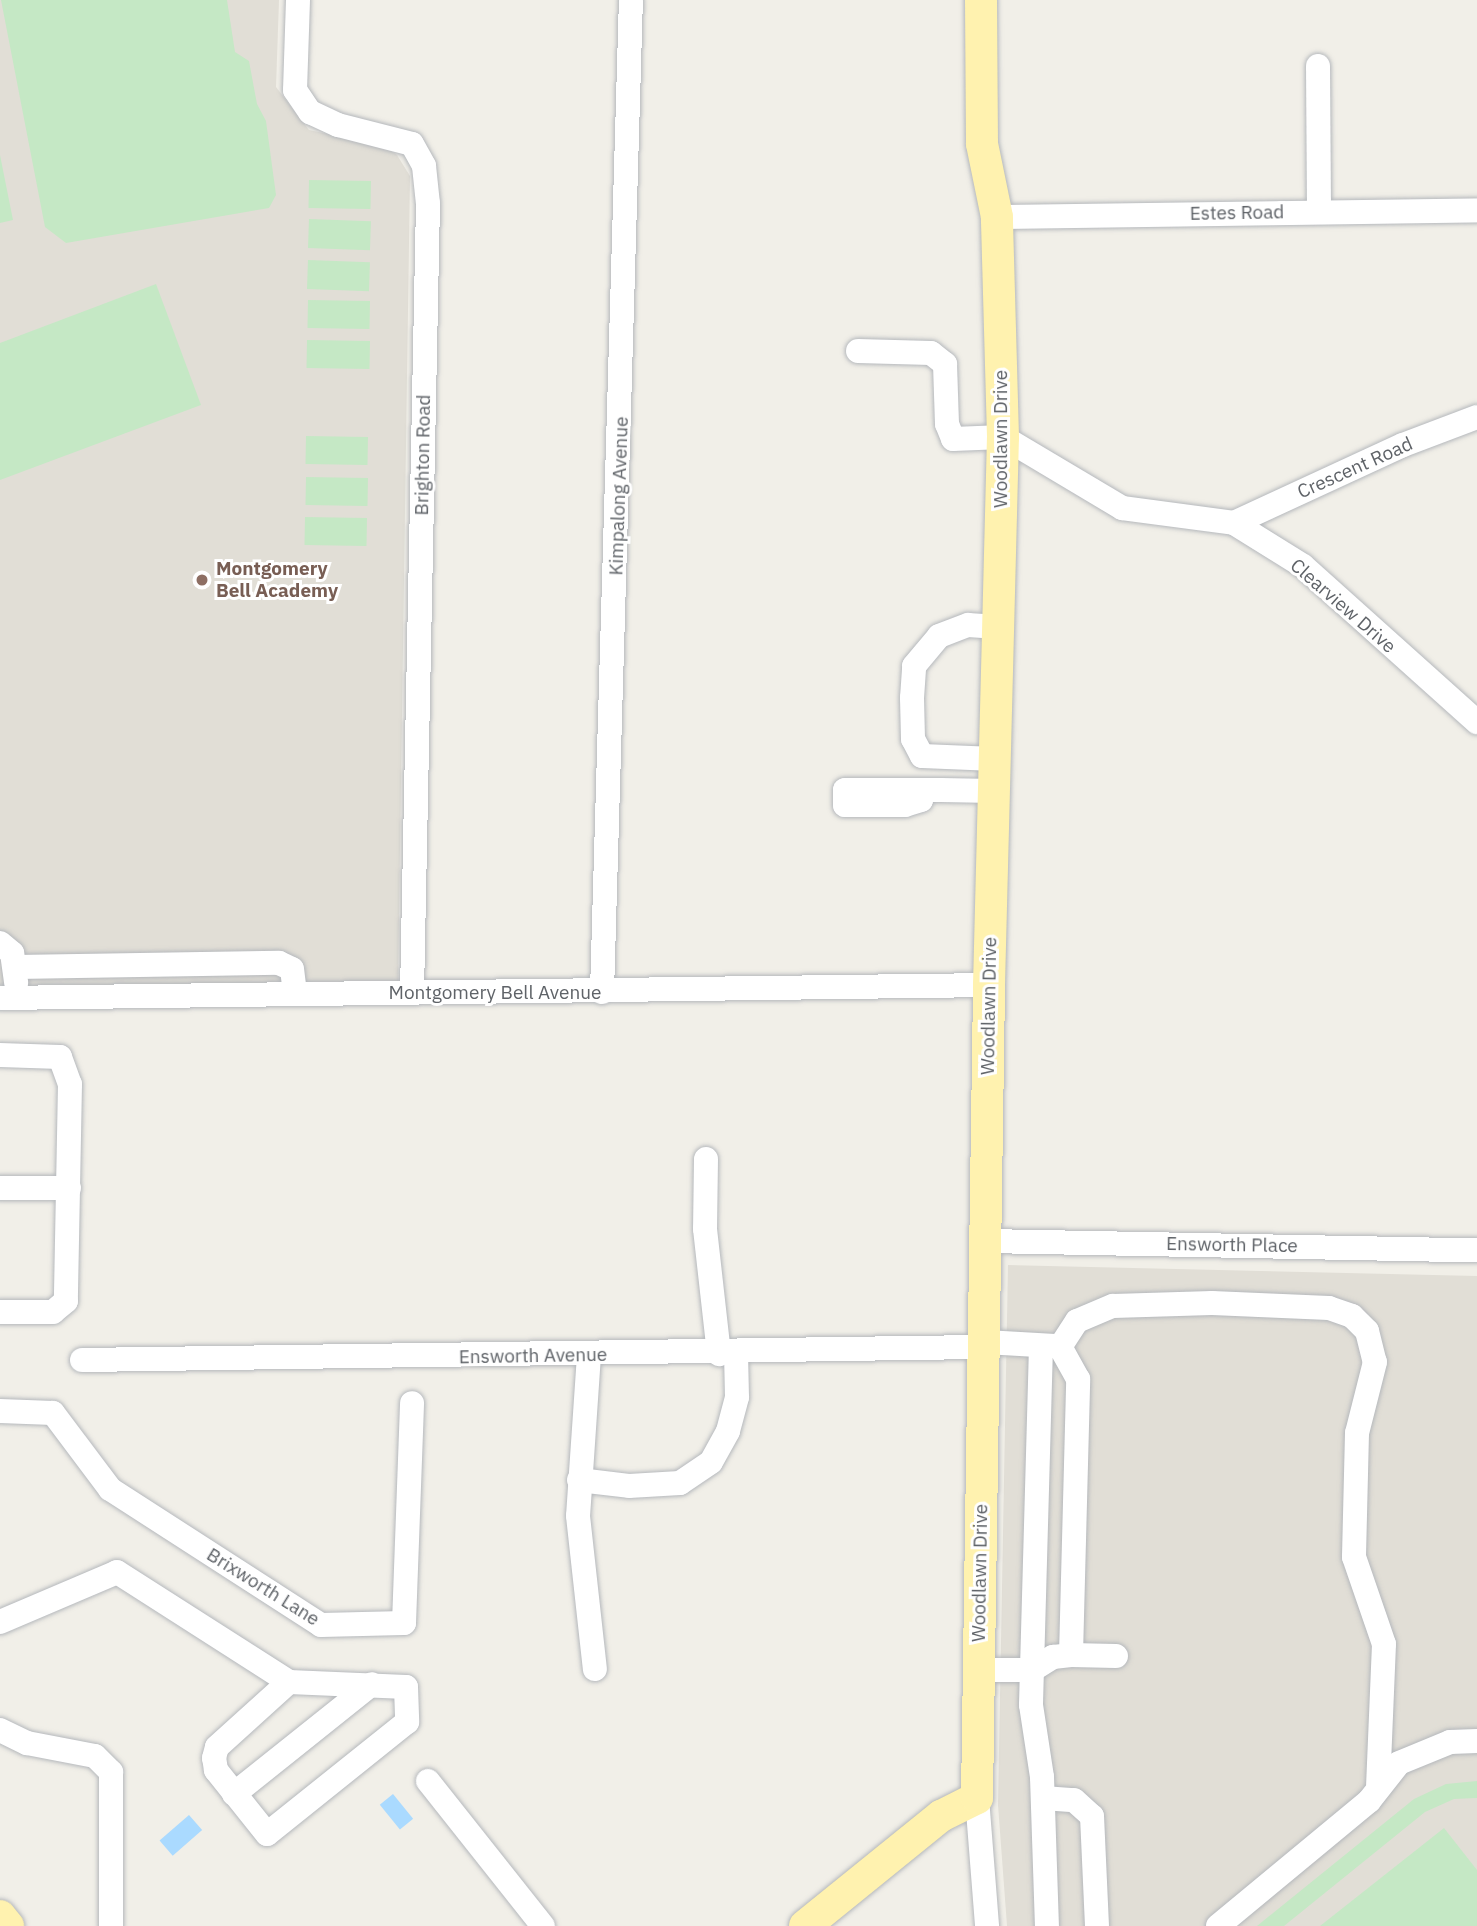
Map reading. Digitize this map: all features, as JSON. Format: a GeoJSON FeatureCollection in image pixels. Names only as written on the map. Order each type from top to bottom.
{"type":"FeatureCollection","features":[{"type":"Feature","properties":{"kind":"main road","name":"Woodlawn Drive"},"geometry":{"type":"LineString","coordinates":[[977,1798],[989,985],[1003,437],[997,217],[982,144],[981,0]]}},
{"type":"Feature","properties":{"kind":"main road"},"geometry":{"type":"LineString","coordinates":[[805,1926],[941,1815],[977,1798]]}},
{"type":"Feature","properties":{"kind":"main road"},"geometry":{"type":"LineString","coordinates":[[0,1916],[8,1926]]}},
{"type":"Feature","properties":{"kind":"street","name":"Brighton Road"},"geometry":{"type":"LineString","coordinates":[[298,0],[295,90],[310,112],[338,125],[412,144],[424,166],[428,203],[412,993]]}},
{"type":"Feature","properties":{"kind":"street","name":"Kimpalong Avenue"},"geometry":{"type":"LineString","coordinates":[[602,992],[631,0]]}},
{"type":"Feature","properties":{"kind":"street"},"geometry":{"type":"LineString","coordinates":[[1318,66],[1319,211]]}},
{"type":"Feature","properties":{"kind":"street","name":"Estes Road"},"geometry":{"type":"LineString","coordinates":[[997,217],[1477,210]]}},
{"type":"Feature","properties":{"kind":"street"},"geometry":{"type":"LineString","coordinates":[[858,351],[932,353],[945,364],[947,424],[953,439],[1003,437]]}},
{"type":"Feature","properties":{"kind":"street","name":"Crescent Road"},"geometry":{"type":"LineString","coordinates":[[1234,523],[1403,445],[1477,417]]}},
{"type":"Feature","properties":{"kind":"street","name":"Clearview Drive"},"geometry":{"type":"LineString","coordinates":[[1003,437],[1122,508],[1234,523],[1303,566],[1477,722]]}},
{"type":"Feature","properties":{"kind":"street"},"geometry":{"type":"LineString","coordinates":[[995,760],[922,756],[913,739],[912,698],[914,666],[939,636],[968,625],[998,627]]}},
{"type":"Feature","properties":{"kind":"street"},"geometry":{"type":"LineString","coordinates":[[922,790],[994,791]]}},
{"type":"Feature","properties":{"kind":"street"},"geometry":{"type":"LineString","coordinates":[[0,943],[12,953],[16,967],[8,998]]}},
{"type":"Feature","properties":{"kind":"street"},"geometry":{"type":"LineString","coordinates":[[16,967],[279,963],[292,969],[295,994]]}},
{"type":"Feature","properties":{"kind":"street","name":"Montgomery Bell Avenue"},"geometry":{"type":"LineString","coordinates":[[8,998],[989,985]]}},
{"type":"Feature","properties":{"kind":"street"},"geometry":{"type":"LineString","coordinates":[[0,1055],[54,1056],[65,1063],[70,1084],[66,1301],[53,1312],[0,1312]]}},
{"type":"Feature","properties":{"kind":"street"},"geometry":{"type":"LineString","coordinates":[[579,1480],[629,1486],[680,1483],[711,1462],[729,1431],[737,1397],[705,1229],[706,1159]]}},
{"type":"Feature","properties":{"kind":"street"},"geometry":{"type":"LineString","coordinates":[[0,1188],[69,1188]]}},
{"type":"Feature","properties":{"kind":"street","name":"Ensworth Place"},"geometry":{"type":"LineString","coordinates":[[986,1241],[1477,1250]]}},
{"type":"Feature","properties":{"kind":"street"},"geometry":{"type":"LineString","coordinates":[[1047,1926],[1043,1798],[1031,1721],[1050,1346],[1085,1315],[1113,1306],[1212,1303],[1329,1308],[1352,1316],[1367,1331],[1374,1362],[1357,1433],[1354,1557],[1384,1644],[1378,1785]]}},
{"type":"Feature","properties":{"kind":"street"},"geometry":{"type":"LineString","coordinates":[[1050,1346],[1078,1379],[1071,1655]]}},
{"type":"Feature","properties":{"kind":"street","name":"Ensworth Avenue"},"geometry":{"type":"LineString","coordinates":[[82,1360],[728,1354],[807,1348],[1050,1346]]}},
{"type":"Feature","properties":{"kind":"street"},"geometry":{"type":"LineString","coordinates":[[589,1355],[578,1516],[595,1669]]}},
{"type":"Feature","properties":{"kind":"street","name":"Brixworth Lane"},"geometry":{"type":"LineString","coordinates":[[0,1411],[54,1413],[110,1489],[321,1625],[404,1623],[412,1403]]}},
{"type":"Feature","properties":{"kind":"street"},"geometry":{"type":"LineString","coordinates":[[0,1622],[117,1572],[289,1682],[406,1686],[407,1722],[267,1834],[216,1770],[217,1747],[289,1682]]}},
{"type":"Feature","properties":{"kind":"street"},"geometry":{"type":"LineString","coordinates":[[979,1671],[1032,1670],[1053,1657],[1071,1655],[1116,1656]]}},
{"type":"Feature","properties":{"kind":"street"},"geometry":{"type":"LineString","coordinates":[[234,1794],[372,1684]]}},
{"type":"Feature","properties":{"kind":"street"},"geometry":{"type":"LineString","coordinates":[[0,1730],[27,1743],[102,1760],[111,1772],[111,1926]]}},
{"type":"Feature","properties":{"kind":"street"},"geometry":{"type":"LineString","coordinates":[[1218,1926],[1369,1801],[1378,1785],[1399,1763],[1450,1742],[1477,1741]]}},
{"type":"Feature","properties":{"kind":"street"},"geometry":{"type":"LineString","coordinates":[[428,1781],[543,1926]]}},
{"type":"Feature","properties":{"kind":"street"},"geometry":{"type":"LineString","coordinates":[[977,1798],[987,1926]]}},
{"type":"Feature","properties":{"kind":"street"},"geometry":{"type":"LineString","coordinates":[[1043,1798],[1074,1800],[1092,1816],[1097,1926]]}},
{"type":"Feature","properties":{"kind":"shaded area","name":"Montgomery Bell Academy"},"geometry":{"type":"Polygon","coordinates":[[[0,0],[279,0],[276,87],[309,130],[384,146],[397,155],[410,176],[398,984],[50,990],[0,985],[0,0]]]}},
{"type":"Feature","properties":{"kind":"shaded area"},"geometry":{"type":"Polygon","coordinates":[[[1008,1265],[1477,1276],[1477,1926],[1007,1926],[998,1805],[1008,1265]]]}},
{"type":"Feature","properties":{"kind":"green space"},"geometry":{"type":"Polygon","coordinates":[[[1,0],[227,0],[235,52],[249,61],[257,104],[266,121],[276,195],[269,208],[66,243],[45,227],[1,0]]]}},
{"type":"Feature","properties":{"kind":"green space"},"geometry":{"type":"Polygon","coordinates":[[[0,155],[13,220],[0,223],[0,155]]]}},
{"type":"Feature","properties":{"kind":"green space"},"geometry":{"type":"Polygon","coordinates":[[[309,180],[371,181],[371,209],[309,208],[309,180]]]}},
{"type":"Feature","properties":{"kind":"green space"},"geometry":{"type":"Polygon","coordinates":[[[309,219],[371,221],[370,250],[308,248],[309,219]]]}},
{"type":"Feature","properties":{"kind":"green space"},"geometry":{"type":"Polygon","coordinates":[[[308,260],[370,262],[369,291],[307,289],[308,260]]]}},
{"type":"Feature","properties":{"kind":"green space"},"geometry":{"type":"Polygon","coordinates":[[[156,284],[201,405],[0,480],[0,343],[156,284]]]}},
{"type":"Feature","properties":{"kind":"green space"},"geometry":{"type":"Polygon","coordinates":[[[308,300],[370,301],[370,329],[308,328],[308,300]]]}},
{"type":"Feature","properties":{"kind":"green space"},"geometry":{"type":"Polygon","coordinates":[[[307,340],[370,341],[370,369],[307,368],[307,340]]]}},
{"type":"Feature","properties":{"kind":"green space"},"geometry":{"type":"Polygon","coordinates":[[[306,436],[368,437],[368,465],[306,464],[306,436]]]}},
{"type":"Feature","properties":{"kind":"green space"},"geometry":{"type":"Polygon","coordinates":[[[306,477],[368,478],[368,506],[306,505],[306,477]]]}},
{"type":"Feature","properties":{"kind":"green space"},"geometry":{"type":"Polygon","coordinates":[[[305,517],[367,518],[367,546],[305,545],[305,517]]]}},
{"type":"Feature","properties":{"kind":"green space"},"geometry":{"type":"Polygon","coordinates":[[[1477,1781],[1477,1798],[1454,1799],[1425,1812],[1284,1926],[1257,1926],[1414,1799],[1446,1784],[1477,1781]]]}},
{"type":"Feature","properties":{"kind":"green space"},"geometry":{"type":"Polygon","coordinates":[[[1444,1828],[1477,1870],[1477,1926],[1320,1926],[1444,1828]]]}},
{"type":"Feature","properties":{"kind":"water"},"geometry":{"type":"Polygon","coordinates":[[[393,1794],[413,1819],[400,1830],[380,1805],[393,1794]]]}},
{"type":"Feature","properties":{"kind":"water"},"geometry":{"type":"Polygon","coordinates":[[[189,1815],[202,1830],[173,1856],[160,1841],[189,1815]]]}},
{"type":"Feature","properties":{"kind":"place","name":"Montgomery Bell Academy"},"geometry":{"type":"Point","coordinates":[202,580]}}]}
